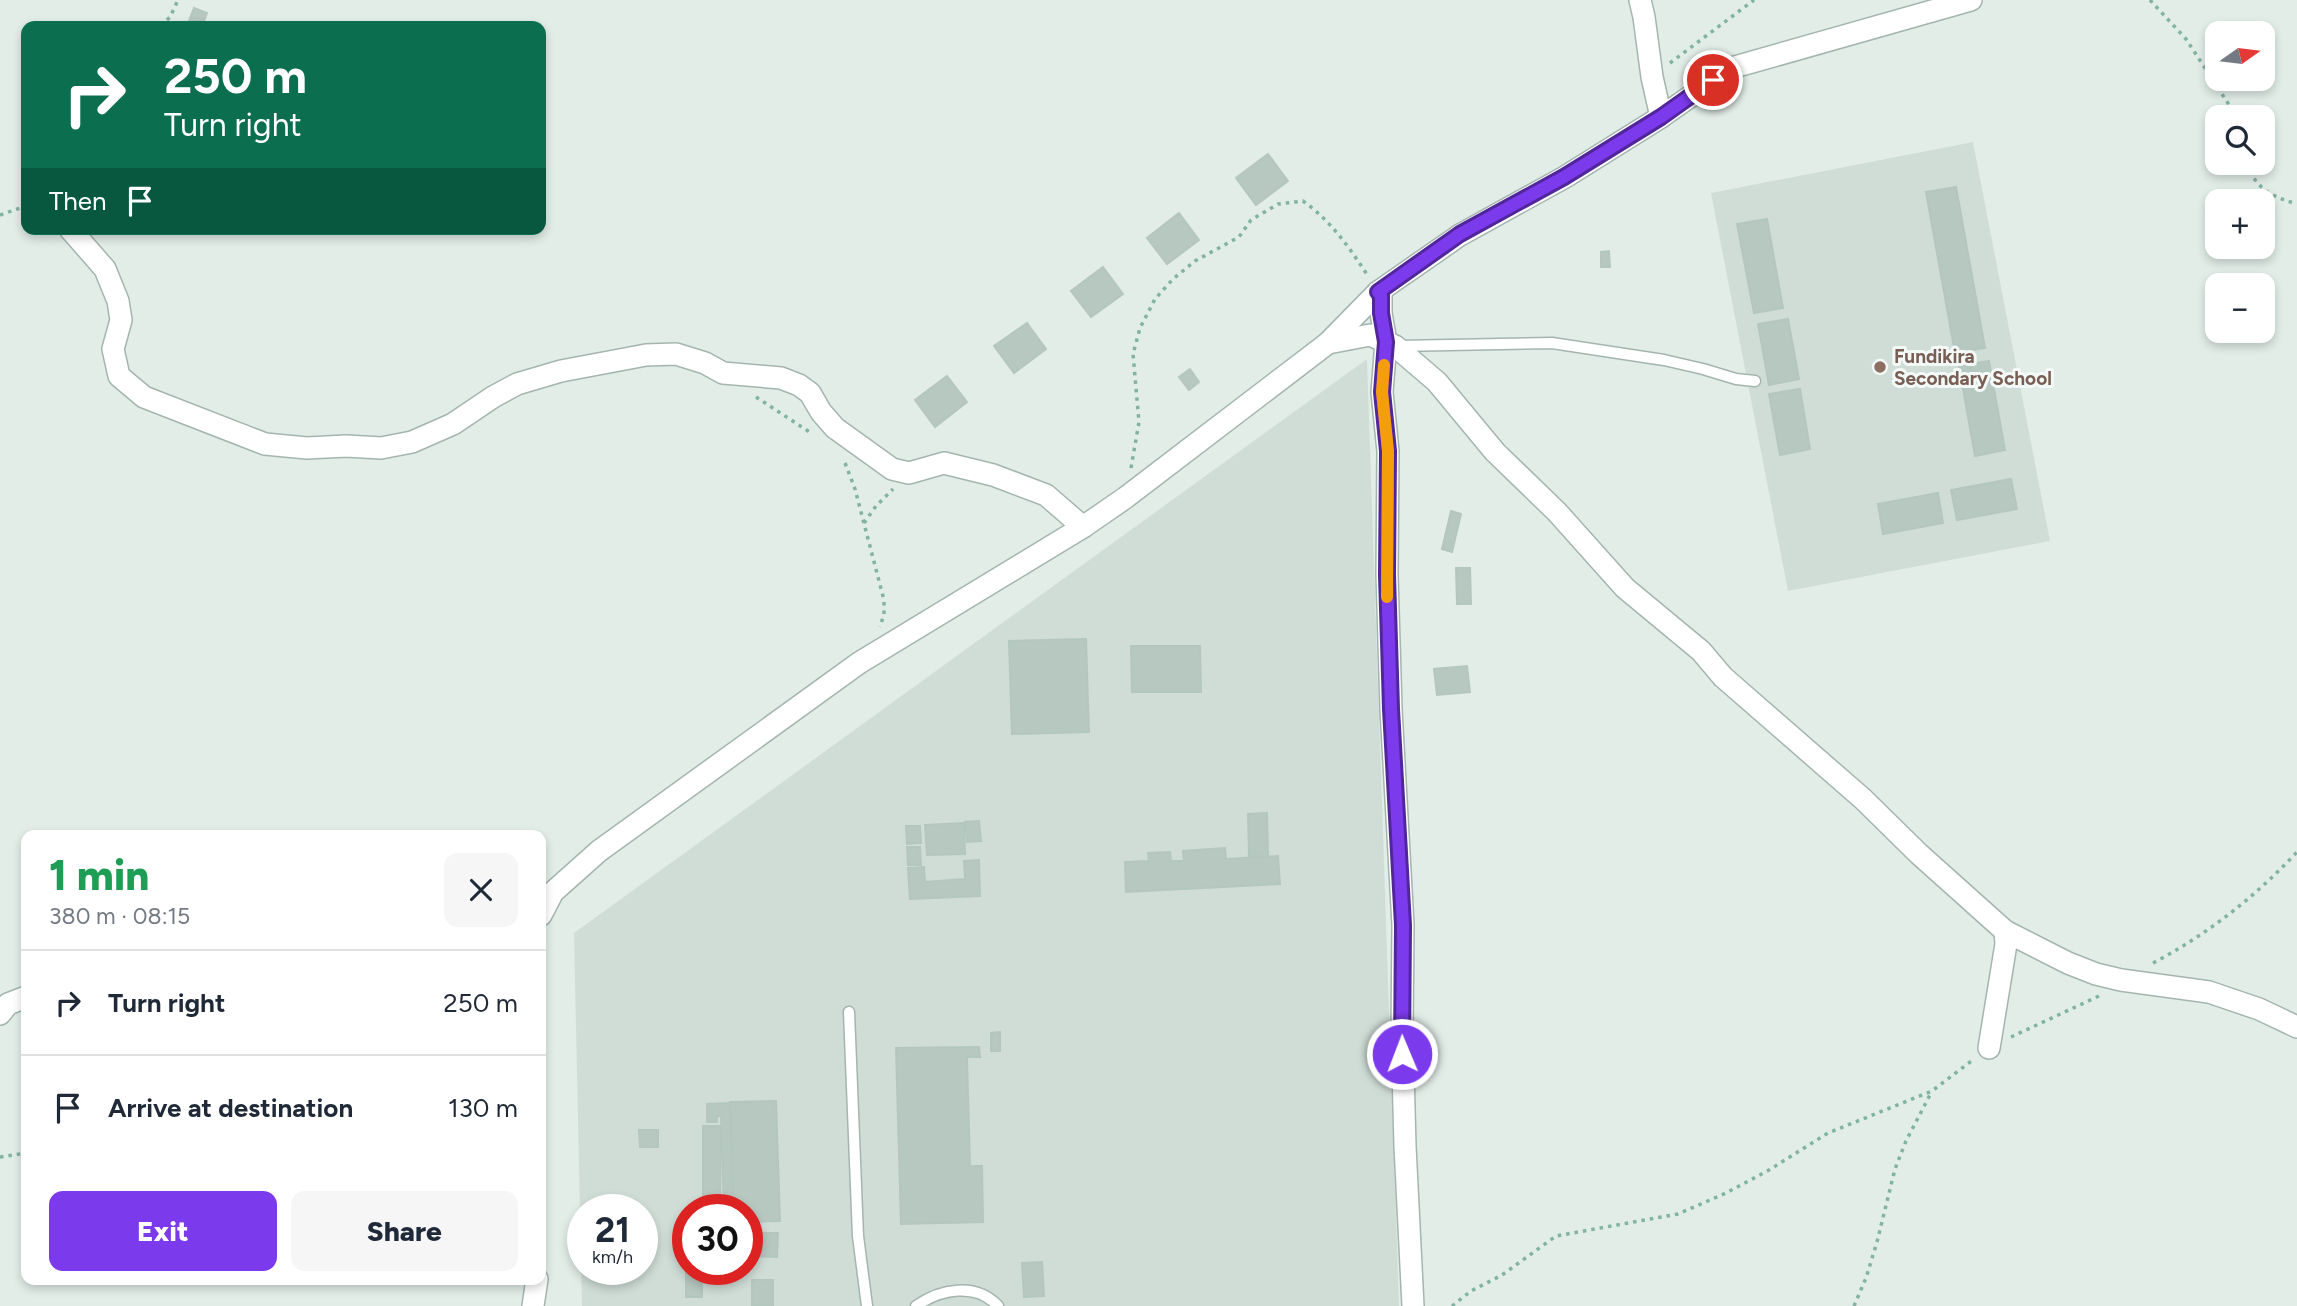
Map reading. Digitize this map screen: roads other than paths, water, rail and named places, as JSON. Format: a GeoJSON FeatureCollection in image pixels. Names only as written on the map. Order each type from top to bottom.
{"type":"FeatureCollection","features":[{"type":"Feature","properties":{"kind":"street"},"geometry":{"type":"LineString","coordinates":[[1640,0],[1651,77],[1661,117]]}},
{"type":"Feature","properties":{"kind":"street"},"geometry":{"type":"LineString","coordinates":[[546,905],[552,892],[599,851],[859,663],[1083,527],[1125,498],[1328,343],[1378,292],[1460,234],[1564,177],[1661,117],[1731,68],[1971,0]]}},
{"type":"Feature","properties":{"kind":"street"},"geometry":{"type":"LineString","coordinates":[[75,235],[105,269],[118,301],[121,320],[113,349],[119,376],[145,397],[265,444],[307,448],[382,448],[412,442],[453,424],[517,384],[561,371],[646,355],[676,354],[705,363],[723,373],[780,378],[799,385],[810,393],[835,428],[892,469],[909,473],[944,463],[993,475],[1046,495],[1083,527]]}},
{"type":"Feature","properties":{"kind":"street"},"geometry":{"type":"LineString","coordinates":[[1378,292],[1381,295],[1381,313],[1390,344],[1382,392],[1388,451],[1387,589],[1403,925],[1404,1133],[1413,1306]]}},
{"type":"Feature","properties":{"kind":"street"},"geometry":{"type":"LineString","coordinates":[[1328,343],[1370,335],[1390,344],[1437,382],[1495,452],[1557,512],[1625,588],[1686,637],[1724,677],[1863,799],[1919,854],[2005,931],[2068,964],[2121,980],[2209,992],[2259,1009],[2297,1027]]}},
{"type":"Feature","properties":{"kind":"street"},"geometry":{"type":"LineString","coordinates":[[1989,1048],[2006,944],[2005,931]]}},
{"type":"Feature","properties":{"kind":"street"},"geometry":{"type":"LineString","coordinates":[[0,1014],[8,1004],[21,999]]}},
{"type":"Feature","properties":{"kind":"street"},"geometry":{"type":"LineString","coordinates":[[533,1306],[536,1285]]}},
{"type":"Feature","properties":{"kind":"lane"},"geometry":{"type":"LineString","coordinates":[[1390,344],[1552,343],[1664,360],[1736,379],[1755,381]]}},
{"type":"Feature","properties":{"kind":"lane"},"geometry":{"type":"LineString","coordinates":[[849,1012],[858,1236],[867,1306]]}},
{"type":"Feature","properties":{"kind":"lane"},"geometry":{"type":"LineString","coordinates":[[916,1306],[950,1290],[982,1294],[998,1306]]}},
{"type":"Feature","properties":{"kind":"place","name":"Fundikira Secondary School"},"geometry":{"type":"Point","coordinates":[1880,367]}}]}
